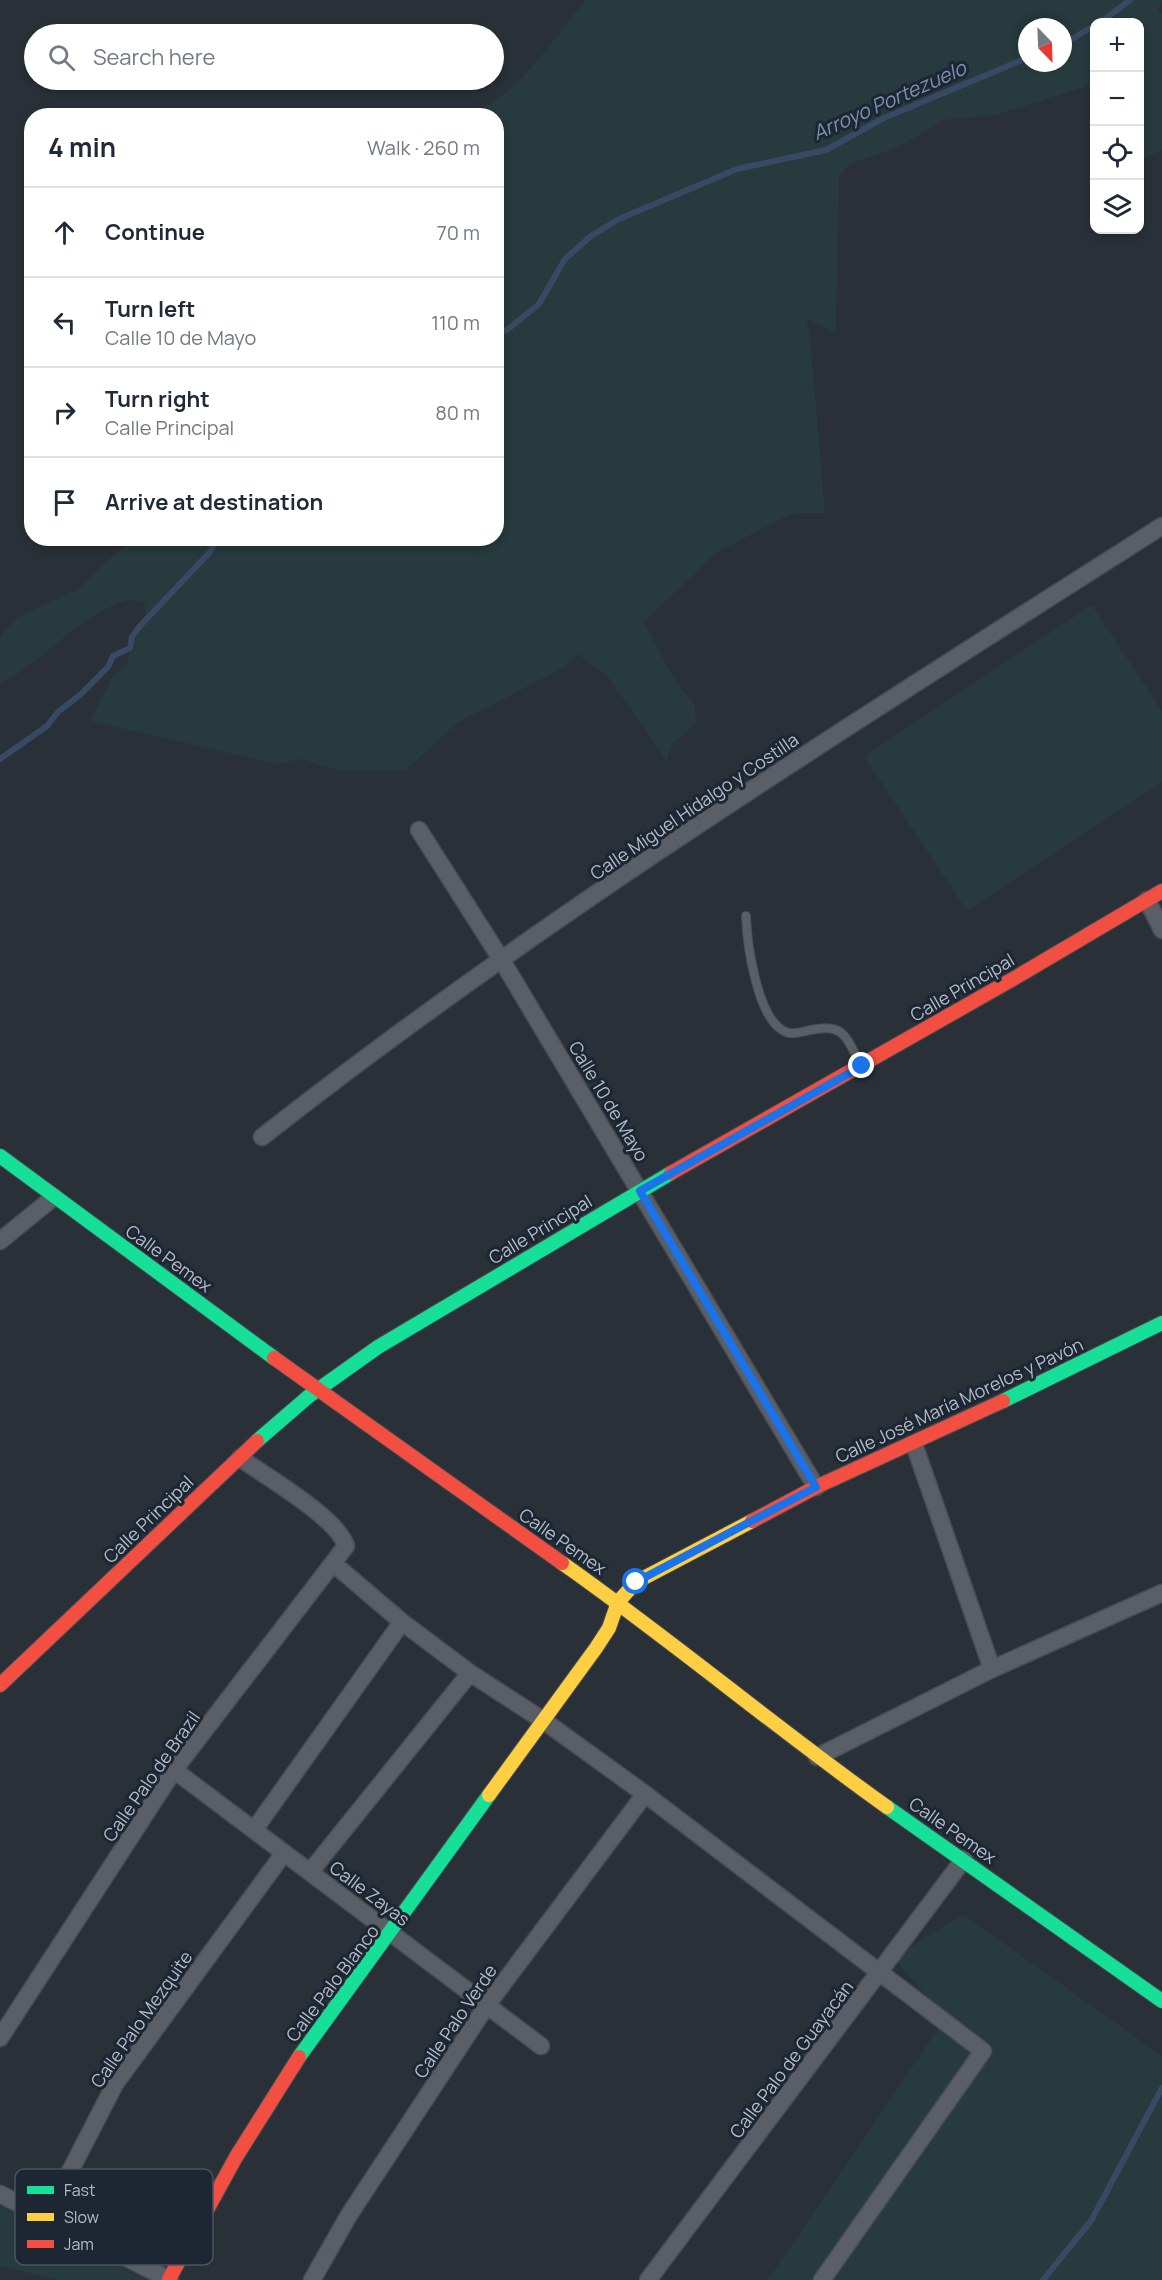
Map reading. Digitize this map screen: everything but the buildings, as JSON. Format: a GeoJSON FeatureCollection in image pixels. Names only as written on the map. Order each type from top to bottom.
{"type":"FeatureCollection","features":[{"type":"Feature","properties":{"kind":"street","name":"Calle Miguel Hidalgo y Costilla"},"geometry":{"type":"LineString","coordinates":[[262,1137],[376,1047],[501,959],[812,750],[1162,526]]}},
{"type":"Feature","properties":{"kind":"street","name":"Calle 10 de Mayo"},"geometry":{"type":"LineString","coordinates":[[419,830],[501,959],[816,1487]]}},
{"type":"Feature","properties":{"kind":"street","name":"Calle Principal"},"geometry":{"type":"LineString","coordinates":[[0,1685],[315,1389],[469,1292],[640,1191],[862,1066],[1162,891]]}},
{"type":"Feature","properties":{"kind":"street"},"geometry":{"type":"LineString","coordinates":[[1147,900],[1162,930]]}},
{"type":"Feature","properties":{"kind":"street","name":"Calle Pemex"},"geometry":{"type":"LineString","coordinates":[[0,1156],[315,1389],[618,1602],[816,1757],[1160,1994]]}},
{"type":"Feature","properties":{"kind":"street"},"geometry":{"type":"LineString","coordinates":[[0,1241],[54,1197]]}},
{"type":"Feature","properties":{"kind":"street","name":"Calle José María Morelos y Pavón"},"geometry":{"type":"LineString","coordinates":[[618,1602],[636,1582],[816,1487],[914,1444],[1162,1323]]}},
{"type":"Feature","properties":{"kind":"street"},"geometry":{"type":"LineString","coordinates":[[914,1444],[992,1669]]}},
{"type":"Feature","properties":{"kind":"street","name":"Calle Palo de Brazil"},"geometry":{"type":"LineString","coordinates":[[0,2038],[174,1770],[334,1564],[346,1545],[343,1535],[328,1520],[240,1458]]}},
{"type":"Feature","properties":{"kind":"street"},"geometry":{"type":"LineString","coordinates":[[334,1564],[402,1622],[470,1673],[544,1721],[645,1794],[983,2051],[822,2280]]}},
{"type":"Feature","properties":{"kind":"street"},"geometry":{"type":"LineString","coordinates":[[816,1757],[992,1669],[1162,1593]]}},
{"type":"Feature","properties":{"kind":"street","name":"Calle Palo Blanco"},"geometry":{"type":"LineString","coordinates":[[213,2199],[236,2157],[296,2063],[392,1934],[596,1648],[609,1628],[618,1602]]}},
{"type":"Feature","properties":{"kind":"street"},"geometry":{"type":"LineString","coordinates":[[254,1830],[402,1622]]}},
{"type":"Feature","properties":{"kind":"street"},"geometry":{"type":"LineString","coordinates":[[310,1872],[470,1673]]}},
{"type":"Feature","properties":{"kind":"street","name":"Calle Zayas"},"geometry":{"type":"LineString","coordinates":[[174,1770],[541,2046]]}},
{"type":"Feature","properties":{"kind":"street","name":"Calle Palo Verde"},"geometry":{"type":"LineString","coordinates":[[312,2280],[349,2215],[487,2005],[645,1794]]}},
{"type":"Feature","properties":{"kind":"street","name":"Calle Palo Mezquite"},"geometry":{"type":"LineString","coordinates":[[71,2169],[115,2084],[284,1853]]}},
{"type":"Feature","properties":{"kind":"street","name":"Calle Palo de Guayacán"},"geometry":{"type":"LineString","coordinates":[[648,2280],[964,1860]]}},
{"type":"Feature","properties":{"kind":"street"},"geometry":{"type":"LineString","coordinates":[[0,2194],[15,2202]]}},
{"type":"Feature","properties":{"kind":"street"},"geometry":{"type":"LineString","coordinates":[[139,2265],[169,2280]]}},
{"type":"Feature","properties":{"kind":"street","name":"Calle Palo Blanco"},"geometry":{"type":"LineString","coordinates":[[169,2280],[177,2265]]}},
{"type":"Feature","properties":{"kind":"lane"},"geometry":{"type":"LineString","coordinates":[[746,916],[747,945],[755,980],[774,1024],[783,1031],[793,1033],[828,1026],[837,1028],[843,1033],[862,1066]]}},
{"type":"Feature","properties":{"kind":"green space"},"geometry":{"type":"Polygon","coordinates":[[[585,0],[1162,0],[1158,11],[1162,14],[1162,150],[1144,156],[1144,18],[1090,18],[1090,85],[995,115],[943,120],[899,147],[849,164],[839,177],[836,333],[806,319],[810,336],[825,513],[793,513],[717,552],[644,622],[674,679],[695,705],[696,722],[671,746],[667,762],[609,678],[578,654],[565,667],[457,723],[406,770],[337,770],[302,759],[277,764],[90,721],[113,676],[127,665],[130,648],[147,618],[144,602],[134,600],[125,601],[91,617],[31,664],[0,684],[0,638],[16,618],[77,590],[124,546],[504,546],[504,108],[483,108],[504,94],[533,65],[585,0]]]}},
{"type":"Feature","properties":{"kind":"green space"},"geometry":{"type":"Polygon","coordinates":[[[1092,605],[1162,711],[1162,782],[967,911],[864,756],[1092,605]]]}},
{"type":"Feature","properties":{"kind":"green space"},"geometry":{"type":"Polygon","coordinates":[[[963,1914],[1162,2056],[1162,2280],[768,2280],[946,2017],[893,1958],[963,1914]]]}},
{"type":"Feature","properties":{"kind":"green space"},"geometry":{"type":"Polygon","coordinates":[[[0,2205],[15,2213],[15,2265],[118,2265],[147,2280],[58,2280],[0,2266],[0,2205]]]}},
{"type":"Feature","properties":{"kind":"waterway","name":"Arroyo Portezuelo"},"geometry":{"type":"LineString","coordinates":[[1106,18],[1130,0]]}},
{"type":"Feature","properties":{"kind":"waterway","name":"Arroyo Portezuelo"},"geometry":{"type":"LineString","coordinates":[[1072,39],[1090,28]]}},
{"type":"Feature","properties":{"kind":"waterway","name":"Arroyo Portezuelo"},"geometry":{"type":"LineString","coordinates":[[504,331],[539,304],[565,259],[591,236],[619,219],[737,169],[826,150],[884,118],[1018,62]]}},
{"type":"Feature","properties":{"kind":"waterway","name":"Arroyo Portezuelo"},"geometry":{"type":"LineString","coordinates":[[0,759],[47,726],[58,712],[81,694],[108,667],[113,656],[130,648],[132,637],[139,627],[210,552],[213,546]]}},
{"type":"Feature","properties":{"kind":"waterway"},"geometry":{"type":"LineString","coordinates":[[1043,2280],[1091,2221],[1162,2088]]}},
{"type":"Feature","properties":{"kind":"traffic: fast"},"geometry":{"type":"LineString","coordinates":[[0,1156],[274,1358]]}},
{"type":"Feature","properties":{"kind":"traffic: fast"},"geometry":{"type":"LineString","coordinates":[[257,1441],[309,1396],[378,1347],[671,1173]]}},
{"type":"Feature","properties":{"kind":"traffic: fast"},"geometry":{"type":"LineString","coordinates":[[1003,1401],[1162,1323]]}},
{"type":"Feature","properties":{"kind":"traffic: fast"},"geometry":{"type":"LineString","coordinates":[[299,2057],[489,1795]]}},
{"type":"Feature","properties":{"kind":"traffic: fast"},"geometry":{"type":"LineString","coordinates":[[887,1807],[1162,2001]]}},
{"type":"Feature","properties":{"kind":"traffic: slow"},"geometry":{"type":"LineString","coordinates":[[489,1795],[596,1648],[609,1628],[618,1602],[636,1582],[752,1521]]}},
{"type":"Feature","properties":{"kind":"traffic: slow"},"geometry":{"type":"LineString","coordinates":[[562,1563],[887,1807]]}},
{"type":"Feature","properties":{"kind":"traffic: jam"},"geometry":{"type":"LineString","coordinates":[[671,1173],[1013,979],[1162,891]]}},
{"type":"Feature","properties":{"kind":"traffic: jam"},"geometry":{"type":"LineString","coordinates":[[274,1358],[562,1563]]}},
{"type":"Feature","properties":{"kind":"traffic: jam"},"geometry":{"type":"LineString","coordinates":[[752,1521],[816,1487],[1003,1401]]}},
{"type":"Feature","properties":{"kind":"traffic: jam"},"geometry":{"type":"LineString","coordinates":[[0,1685],[257,1441]]}},
{"type":"Feature","properties":{"kind":"traffic: jam"},"geometry":{"type":"LineString","coordinates":[[213,2199],[236,2157],[299,2057]]}},
{"type":"Feature","properties":{"kind":"traffic: jam"},"geometry":{"type":"LineString","coordinates":[[169,2279],[177,2265]]}},
{"type":"Feature","properties":{"kind":"route"},"geometry":{"type":"LineString","coordinates":[[636,1582],[816,1487],[640,1191],[862,1066]]}}]}
